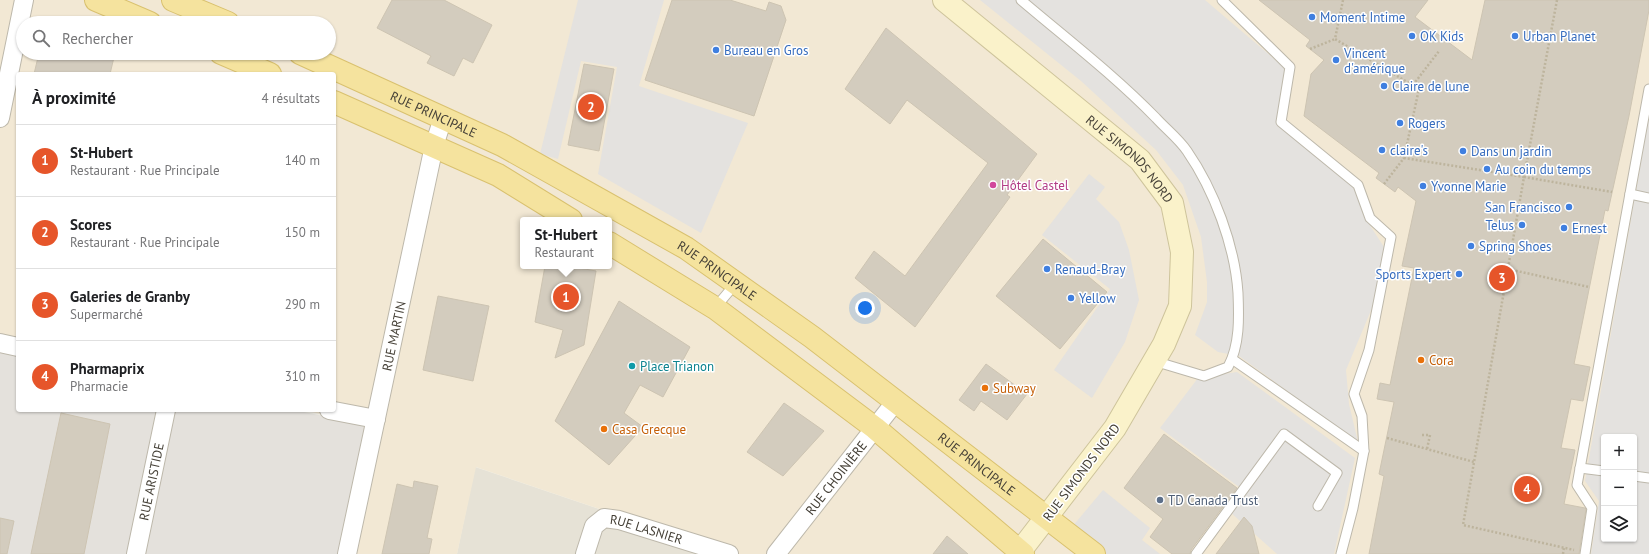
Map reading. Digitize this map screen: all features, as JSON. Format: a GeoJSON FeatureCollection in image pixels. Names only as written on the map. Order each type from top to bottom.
{"type":"FeatureCollection","features":[{"type":"Feature","properties":{"kind":"main road"},"geometry":{"type":"LineString","coordinates":[[96,0],[134,16]]}},
{"type":"Feature","properties":{"kind":"main road"},"geometry":{"type":"LineString","coordinates":[[185,2],[214,16]]}},
{"type":"Feature","properties":{"kind":"main road"},"geometry":{"type":"LineString","coordinates":[[237,60],[265,72]]}},
{"type":"Feature","properties":{"kind":"main road","name":"RUE PRINCIPALE"},"geometry":{"type":"LineString","coordinates":[[315,60],[502,145],[686,248],[812,336],[1094,554]]}},
{"type":"Feature","properties":{"kind":"main road"},"geometry":{"type":"LineString","coordinates":[[336,103],[498,175],[566,217]]}},
{"type":"Feature","properties":{"kind":"main road"},"geometry":{"type":"LineString","coordinates":[[612,245],[715,308],[875,428],[1020,553]]}},
{"type":"Feature","properties":{"kind":"street"},"geometry":{"type":"LineString","coordinates":[[20,16],[24,0]]}},
{"type":"Feature","properties":{"kind":"street","name":"RUE SIMONDS NORD"},"geometry":{"type":"LineString","coordinates":[[944,0],[1140,160],[1172,203],[1182,252],[1180,306],[1164,344],[1115,428],[1020,553]]}},
{"type":"Feature","properties":{"kind":"street"},"geometry":{"type":"LineString","coordinates":[[0,118],[4,73],[16,29]]}},
{"type":"Feature","properties":{"kind":"street","name":"RUE MARTIN"},"geometry":{"type":"LineString","coordinates":[[347,554],[434,146],[443,118]]}},
{"type":"Feature","properties":{"kind":"street"},"geometry":{"type":"LineString","coordinates":[[0,343],[16,347]]}},
{"type":"Feature","properties":{"kind":"street","name":"RUE CHOINIÈRE"},"geometry":{"type":"LineString","coordinates":[[776,554],[896,401]]}},
{"type":"Feature","properties":{"kind":"street"},"geometry":{"type":"LineString","coordinates":[[336,411],[376,419]]}},
{"type":"Feature","properties":{"kind":"street","name":"RUE ARISTIDE"},"geometry":{"type":"LineString","coordinates":[[136,554],[166,412]]}},
{"type":"Feature","properties":{"kind":"street","name":"RUE LASNIER"},"geometry":{"type":"LineString","coordinates":[[585,554],[594,526],[604,518],[619,520],[729,554]]}},
{"type":"Feature","properties":{"kind":"lane"},"geometry":{"type":"LineString","coordinates":[[1021,0],[1129,91],[1186,150],[1208,186],[1225,231],[1236,275],[1239,311],[1232,359],[1228,367],[1204,376],[1154,361]]}},
{"type":"Feature","properties":{"kind":"lane"},"geometry":{"type":"LineString","coordinates":[[1222,0],[1290,67],[1281,122],[1358,185],[1370,218],[1392,237],[1369,350],[1354,394],[1362,416],[1364,451],[1353,508],[1341,554]]}},
{"type":"Feature","properties":{"kind":"lane"},"geometry":{"type":"LineString","coordinates":[[1583,552],[1592,508],[1577,485],[1649,89]]}},
{"type":"Feature","properties":{"kind":"lane"},"geometry":{"type":"LineString","coordinates":[[1630,194],[1649,198]]}},
{"type":"Feature","properties":{"kind":"lane"},"geometry":{"type":"LineString","coordinates":[[715,308],[736,283]]}},
{"type":"Feature","properties":{"kind":"lane"},"geometry":{"type":"LineString","coordinates":[[1232,359],[1364,451]]}},
{"type":"Feature","properties":{"kind":"lane"},"geometry":{"type":"LineString","coordinates":[[1196,554],[1284,434],[1337,472],[1318,506]]}},
{"type":"Feature","properties":{"kind":"lane"},"geometry":{"type":"LineString","coordinates":[[1580,468],[1601,471]]}},
{"type":"Feature","properties":{"kind":"lane"},"geometry":{"type":"LineString","coordinates":[[1637,476],[1649,478]]}},
{"type":"Feature","properties":{"kind":"path"},"geometry":{"type":"LineString","coordinates":[[1335,39],[1343,0]]}},
{"type":"Feature","properties":{"kind":"path"},"geometry":{"type":"LineString","coordinates":[[1557,0],[1524,177],[1463,525],[1583,552]]}},
{"type":"Feature","properties":{"kind":"path"},"geometry":{"type":"LineString","coordinates":[[1310,49],[1335,39]]}},
{"type":"Feature","properties":{"kind":"path"},"geometry":{"type":"LineString","coordinates":[[1335,39],[1419,89],[1404,158],[1384,184]]}},
{"type":"Feature","properties":{"kind":"path"},"geometry":{"type":"LineString","coordinates":[[1414,85],[1439,51]]}},
{"type":"Feature","properties":{"kind":"path"},"geometry":{"type":"LineString","coordinates":[[1404,158],[1612,192]]}},
{"type":"Feature","properties":{"kind":"path"},"geometry":{"type":"LineString","coordinates":[[1508,269],[1589,287]]}},
{"type":"Feature","properties":{"kind":"path"},"geometry":{"type":"LineString","coordinates":[[1422,435],[1430,435],[1427,449]]}},
{"type":"Feature","properties":{"kind":"path"},"geometry":{"type":"LineString","coordinates":[[1386,438],[1474,462]]}},
{"type":"Feature","properties":{"kind":"path"},"geometry":{"type":"LineString","coordinates":[[1563,554],[1564,547]]}},
{"type":"Feature","properties":{"kind":"shaded area"},"geometry":{"type":"Polygon","coordinates":[[[0,0],[1649,0],[1649,554],[732,554],[476,467],[457,554],[342,554],[370,426],[312,412],[336,412],[336,72],[16,72],[16,347],[0,343],[0,0]]]}},
{"type":"Feature","properties":{"kind":"shaded area"},"geometry":{"type":"Polygon","coordinates":[[[578,0],[664,0],[639,86],[748,123],[701,233],[598,174],[617,67],[581,61],[558,159],[540,154],[578,0]]]}},
{"type":"Feature","properties":{"kind":"shaded area"},"geometry":{"type":"Polygon","coordinates":[[[980,0],[1205,0],[1286,69],[1278,125],[1354,187],[1367,221],[1386,250],[1372,308],[1346,370],[1349,404],[1358,442],[1239,356],[1218,352],[1195,335],[1207,302],[1207,282],[1201,237],[1183,185],[1156,150],[1081,81],[980,0]]]}},
{"type":"Feature","properties":{"kind":"shaded area"},"geometry":{"type":"Polygon","coordinates":[[[1649,117],[1649,554],[1591,554],[1599,501],[1585,481],[1649,117]]]}},
{"type":"Feature","properties":{"kind":"shaded area"},"geometry":{"type":"Polygon","coordinates":[[[1089,174],[1105,187],[1096,199],[1119,222],[1129,250],[1139,300],[1125,342],[1092,398],[1054,370],[1110,289],[1042,235],[1089,174]]]}},
{"type":"Feature","properties":{"kind":"shaded area"},"geometry":{"type":"Polygon","coordinates":[[[0,348],[16,351],[16,412],[304,412],[370,426],[341,554],[0,554],[0,348]]]}},
{"type":"Feature","properties":{"kind":"shaded area"},"geometry":{"type":"Polygon","coordinates":[[[1237,372],[1355,458],[1334,554],[1277,554],[1230,512],[1243,490],[1160,428],[1198,378],[1237,372]]]}},
{"type":"Feature","properties":{"kind":"shaded area"},"geometry":{"type":"Polygon","coordinates":[[[475,467],[732,554],[457,554],[475,467]]]}},
{"type":"Feature","properties":{"kind":"shaded area"},"geometry":{"type":"Polygon","coordinates":[[[1103,490],[1150,528],[1142,540],[1160,554],[1106,554],[1072,527],[1103,490]]]}},
{"type":"Feature","properties":{"kind":"building"},"geometry":{"type":"Polygon","coordinates":[[[392,0],[444,0],[492,25],[473,63],[463,58],[454,76],[427,63],[431,56],[377,28],[392,0]]]}},
{"type":"Feature","properties":{"kind":"building","name":"Bureau en Gros"},"geometry":{"type":"Polygon","coordinates":[[[672,0],[730,0],[766,11],[769,2],[781,6],[786,20],[754,116],[645,80],[672,0]]]}},
{"type":"Feature","properties":{"kind":"building"},"geometry":{"type":"Polygon","coordinates":[[[1259,0],[1428,0],[1415,17],[1472,60],[1485,0],[1649,0],[1649,10],[1629,116],[1608,211],[1605,210],[1574,364],[1590,367],[1583,401],[1571,399],[1561,448],[1575,450],[1564,504],[1586,509],[1579,554],[1369,554],[1384,476],[1379,474],[1394,402],[1377,399],[1380,383],[1390,385],[1414,268],[1402,266],[1416,201],[1398,187],[1395,192],[1376,178],[1379,173],[1304,116],[1311,74],[1324,60],[1306,46],[1310,40],[1259,0]]]}},
{"type":"Feature","properties":{"kind":"building","name":"Hôtel Castel"},"geometry":{"type":"Polygon","coordinates":[[[886,28],[1037,154],[1007,195],[1010,197],[915,327],[855,278],[874,251],[905,276],[988,163],[907,100],[890,124],[845,89],[886,28]]]}},
{"type":"Feature","properties":{"kind":"building"},"geometry":{"type":"Polygon","coordinates":[[[37,60],[113,60],[110,72],[34,72],[37,60]]]}},
{"type":"Feature","properties":{"kind":"building"},"geometry":{"type":"Polygon","coordinates":[[[584,64],[614,69],[599,151],[568,145],[584,64]]]}},
{"type":"Feature","properties":{"kind":"building"},"geometry":{"type":"Polygon","coordinates":[[[1043,239],[1107,292],[1060,349],[996,296],[1043,239]]]}},
{"type":"Feature","properties":{"kind":"building"},"geometry":{"type":"Polygon","coordinates":[[[544,269],[585,269],[596,271],[584,345],[555,358],[563,330],[535,322],[544,269]]]}},
{"type":"Feature","properties":{"kind":"building"},"geometry":{"type":"Polygon","coordinates":[[[438,296],[489,306],[473,381],[423,370],[438,296]]]}},
{"type":"Feature","properties":{"kind":"building","name":"Place Trianon"},"geometry":{"type":"Polygon","coordinates":[[[619,301],[690,347],[663,397],[640,385],[624,413],[643,427],[609,465],[555,421],[619,301]]]}},
{"type":"Feature","properties":{"kind":"building"},"geometry":{"type":"Polygon","coordinates":[[[986,364],[1027,394],[1007,420],[981,401],[974,411],[959,400],[986,364]]]}},
{"type":"Feature","properties":{"kind":"building"},"geometry":{"type":"Polygon","coordinates":[[[784,403],[824,431],[783,476],[747,452],[784,403]]]}},
{"type":"Feature","properties":{"kind":"building"},"geometry":{"type":"Polygon","coordinates":[[[61,413],[110,424],[84,554],[31,554],[61,413]]]}},
{"type":"Feature","properties":{"kind":"building"},"geometry":{"type":"Polygon","coordinates":[[[1164,434],[1237,488],[1191,550],[1190,554],[1172,554],[1150,537],[1163,519],[1124,488],[1164,434]]]}},
{"type":"Feature","properties":{"kind":"building"},"geometry":{"type":"Polygon","coordinates":[[[414,481],[438,486],[427,538],[432,539],[429,554],[382,554],[397,484],[413,488],[414,481]]]}},
{"type":"Feature","properties":{"kind":"building"},"geometry":{"type":"Polygon","coordinates":[[[1244,517],[1252,526],[1259,554],[1216,554],[1244,517]]]}},
{"type":"Feature","properties":{"kind":"building"},"geometry":{"type":"Polygon","coordinates":[[[0,518],[14,521],[7,554],[0,554],[0,518]]]}},
{"type":"Feature","properties":{"kind":"building"},"geometry":{"type":"Polygon","coordinates":[[[947,536],[968,554],[933,554],[947,536]]]}},
{"type":"Feature","properties":{"kind":"place","name":"Moment Intime"},"geometry":{"type":"Point","coordinates":[1312,17]}},
{"type":"Feature","properties":{"kind":"place","name":"OK Kids"},"geometry":{"type":"Point","coordinates":[1412,36]}},
{"type":"Feature","properties":{"kind":"place","name":"Urban Planet"},"geometry":{"type":"Point","coordinates":[1515,36]}},
{"type":"Feature","properties":{"kind":"place","name":"Bureau en Gros"},"geometry":{"type":"Point","coordinates":[716,50]}},
{"type":"Feature","properties":{"kind":"place","name":"Vincent d'amérique"},"geometry":{"type":"Point","coordinates":[1336,60]}},
{"type":"Feature","properties":{"kind":"place","name":"Claire de lune"},"geometry":{"type":"Point","coordinates":[1384,86]}},
{"type":"Feature","properties":{"kind":"place","name":"Scores"},"geometry":{"type":"Point","coordinates":[591,107]}},
{"type":"Feature","properties":{"kind":"place","name":"Rogers"},"geometry":{"type":"Point","coordinates":[1400,123]}},
{"type":"Feature","properties":{"kind":"place","name":"claire's"},"geometry":{"type":"Point","coordinates":[1382,150]}},
{"type":"Feature","properties":{"kind":"place","name":"Dans un jardin"},"geometry":{"type":"Point","coordinates":[1463,151]}},
{"type":"Feature","properties":{"kind":"place","name":"Au coin du temps"},"geometry":{"type":"Point","coordinates":[1487,169]}},
{"type":"Feature","properties":{"kind":"place","name":"Hôtel Castel"},"geometry":{"type":"Point","coordinates":[993,185]}},
{"type":"Feature","properties":{"kind":"place","name":"Yvonne Marie"},"geometry":{"type":"Point","coordinates":[1423,186]}},
{"type":"Feature","properties":{"kind":"place","name":"San Francisco"},"geometry":{"type":"Point","coordinates":[1569,207]}},
{"type":"Feature","properties":{"kind":"place","name":"Telus"},"geometry":{"type":"Point","coordinates":[1522,225]}},
{"type":"Feature","properties":{"kind":"place","name":"Ernest"},"geometry":{"type":"Point","coordinates":[1564,228]}},
{"type":"Feature","properties":{"kind":"place","name":"Spring Shoes"},"geometry":{"type":"Point","coordinates":[1471,246]}},
{"type":"Feature","properties":{"kind":"place","name":"Renaud-Bray"},"geometry":{"type":"Point","coordinates":[1047,269]}},
{"type":"Feature","properties":{"kind":"place","name":"Sports Expert"},"geometry":{"type":"Point","coordinates":[1459,274]}},
{"type":"Feature","properties":{"kind":"place","name":"Galeries de Granby"},"geometry":{"type":"Point","coordinates":[1502,278]}},
{"type":"Feature","properties":{"kind":"place","name":"St-Hubert"},"geometry":{"type":"Point","coordinates":[566,297]}},
{"type":"Feature","properties":{"kind":"place","name":"Yellow"},"geometry":{"type":"Point","coordinates":[1071,298]}},
{"type":"Feature","properties":{"kind":"place","name":"Cora"},"geometry":{"type":"Point","coordinates":[1421,360]}},
{"type":"Feature","properties":{"kind":"place","name":"Place Trianon"},"geometry":{"type":"Point","coordinates":[632,366]}},
{"type":"Feature","properties":{"kind":"place","name":"Subway"},"geometry":{"type":"Point","coordinates":[985,388]}},
{"type":"Feature","properties":{"kind":"place","name":"Casa Grecque"},"geometry":{"type":"Point","coordinates":[604,429]}},
{"type":"Feature","properties":{"kind":"place","name":"Pharmaprix"},"geometry":{"type":"Point","coordinates":[1527,489]}},
{"type":"Feature","properties":{"kind":"place","name":"TD Canada Trust"},"geometry":{"type":"Point","coordinates":[1160,500]}}]}
